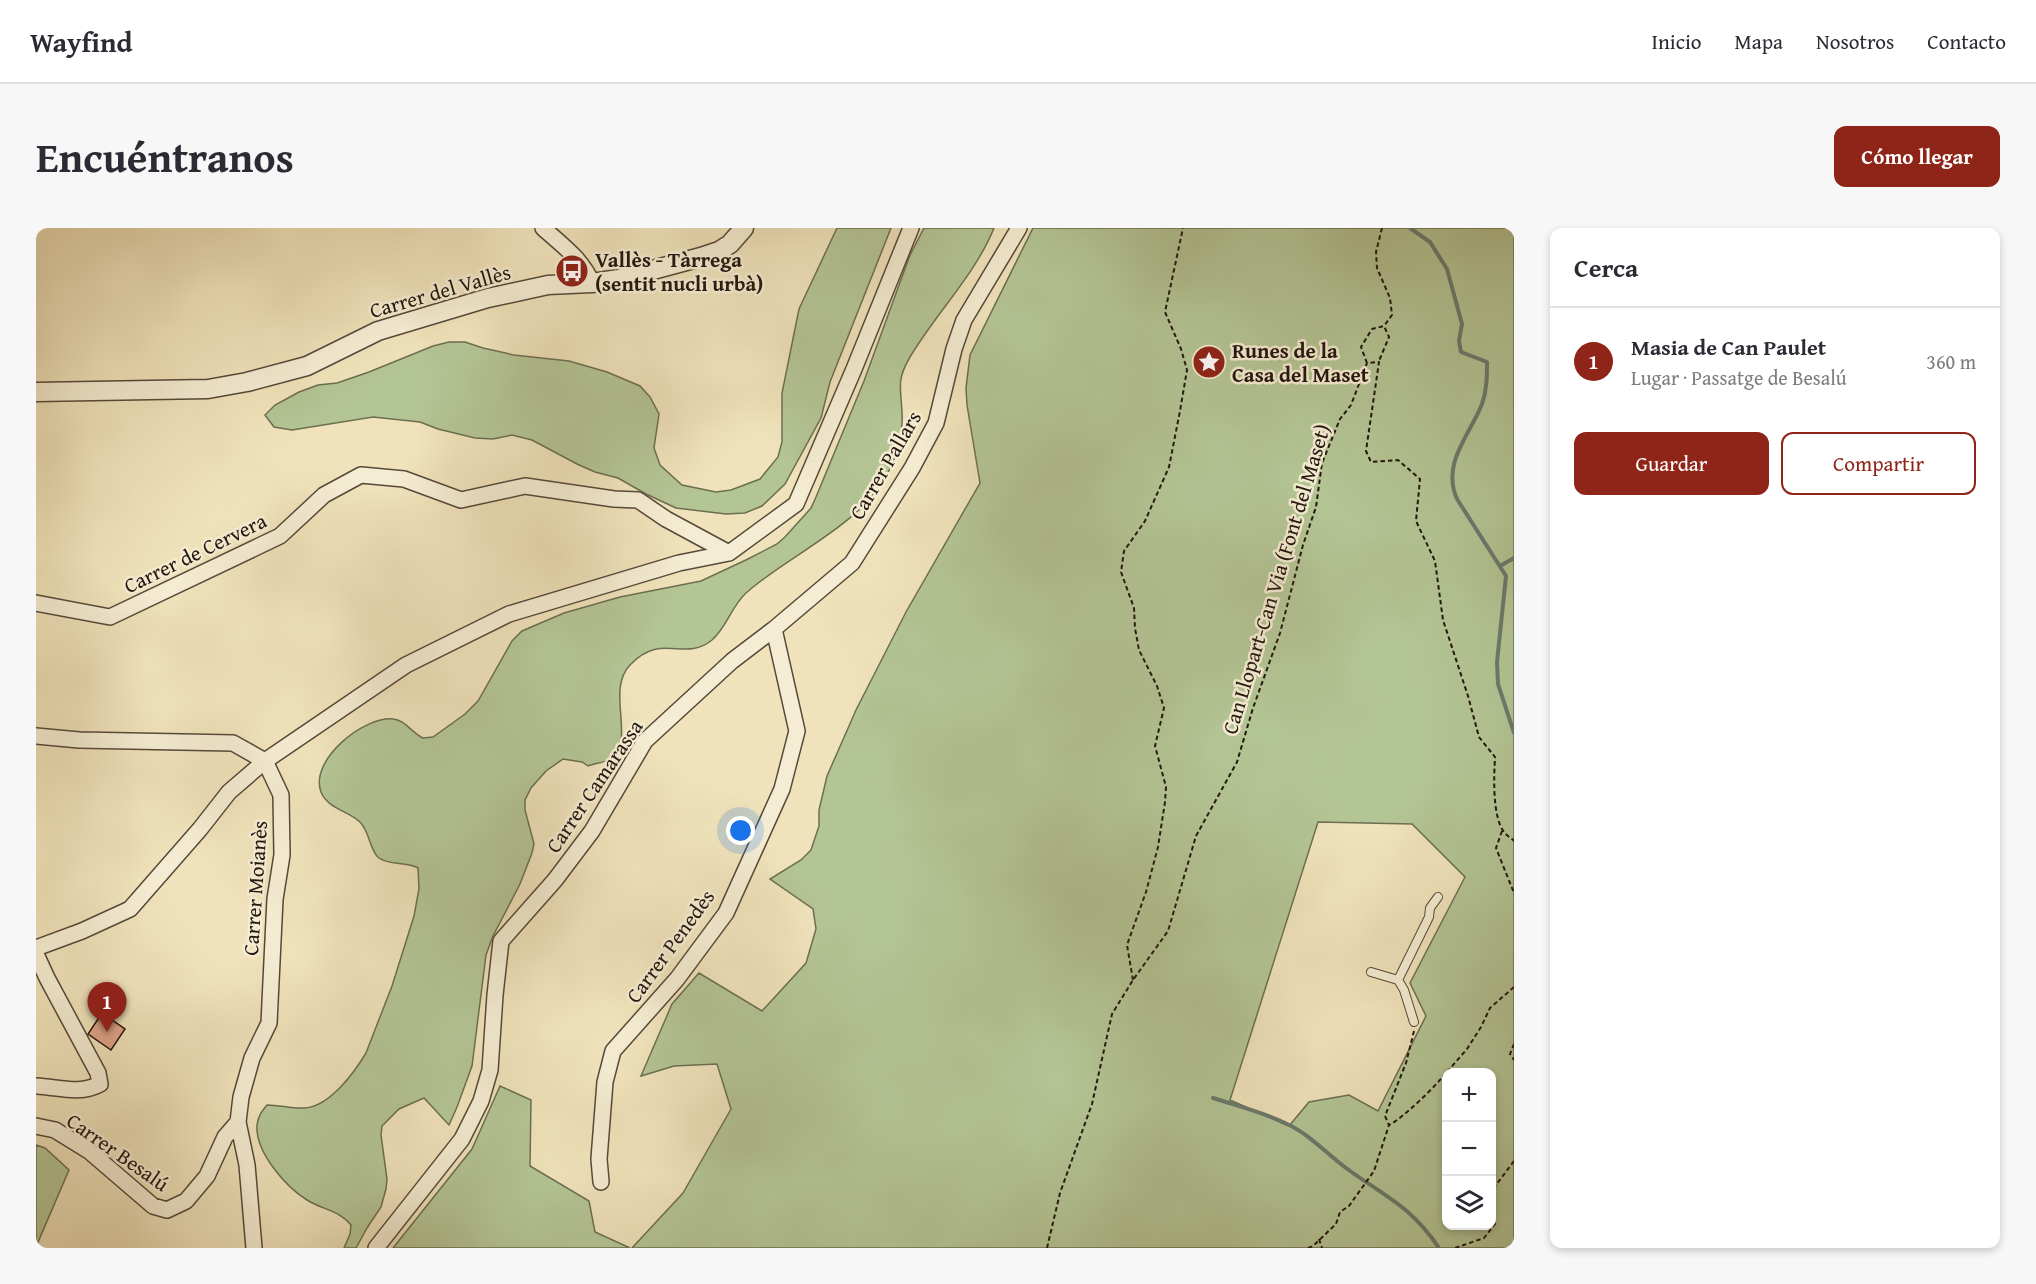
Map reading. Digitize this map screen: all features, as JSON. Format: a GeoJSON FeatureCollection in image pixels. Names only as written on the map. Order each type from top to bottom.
{"type":"FeatureCollection","features":[{"type":"Feature","properties":{"kind":"street"},"geometry":{"type":"LineString","coordinates":[[543,228],[579,260],[587,270],[592,283]]}},
{"type":"Feature","properties":{"kind":"street","name":"Carrer del Vallès"},"geometry":{"type":"LineString","coordinates":[[36,392],[208,389],[247,382],[307,366],[378,330],[413,319],[537,286],[619,279],[719,251],[730,244],[744,228]]}},
{"type":"Feature","properties":{"kind":"street"},"geometry":{"type":"LineString","coordinates":[[36,948],[82,931],[130,909],[229,792],[264,761],[406,665],[509,614],[679,563],[729,553],[796,504],[911,228]]}},
{"type":"Feature","properties":{"kind":"street","name":"Carrer Pallars"},"geometry":{"type":"LineString","coordinates":[[774,629],[852,563],[912,468],[936,423],[954,349],[964,320],[1019,228]]}},
{"type":"Feature","properties":{"kind":"street","name":"Carrer de Cervera"},"geometry":{"type":"LineString","coordinates":[[36,603],[110,617],[280,536],[324,495],[362,475],[404,479],[461,500],[525,486],[614,499],[638,500],[666,519],[729,553]]}},
{"type":"Feature","properties":{"kind":"street","name":"Carrer Penedès"},"geometry":{"type":"LineString","coordinates":[[601,1182],[599,1159],[605,1082],[613,1051],[677,979],[726,913],[782,789],[797,731],[774,629]]}},
{"type":"Feature","properties":{"kind":"street","name":"Carrer Camarassa"},"geometry":{"type":"LineString","coordinates":[[376,1248],[462,1139],[481,1101],[490,1070],[501,941],[555,880],[592,831],[645,741],[732,660],[774,629]]}},
{"type":"Feature","properties":{"kind":"street"},"geometry":{"type":"LineString","coordinates":[[36,735],[79,740],[233,743],[264,761]]}},
{"type":"Feature","properties":{"kind":"street","name":"Carrer Moianès"},"geometry":{"type":"LineString","coordinates":[[254,1248],[247,1165],[238,1122],[252,1058],[268,1023],[275,899],[282,855],[281,795],[264,761]]}},
{"type":"Feature","properties":{"kind":"street"},"geometry":{"type":"LineString","coordinates":[[36,954],[98,1073],[100,1084],[90,1089],[75,1091],[36,1086]]}},
{"type":"Feature","properties":{"kind":"street","name":"Carrer Besalú"},"geometry":{"type":"LineString","coordinates":[[36,1126],[55,1130],[89,1151],[153,1206],[167,1210],[186,1202],[207,1176],[225,1137],[238,1122]]}},
{"type":"Feature","properties":{"kind":"lane"},"geometry":{"type":"LineString","coordinates":[[1398,980],[1429,918],[1430,909],[1438,897]]}},
{"type":"Feature","properties":{"kind":"lane"},"geometry":{"type":"LineString","coordinates":[[1371,972],[1398,980],[1404,990],[1414,1022]]}},
{"type":"Feature","properties":{"kind":"path"},"geometry":{"type":"LineString","coordinates":[[1133,980],[1127,945],[1146,892],[1158,847],[1165,802],[1166,787],[1155,746],[1164,708],[1139,650],[1134,608],[1121,573],[1124,551],[1145,521],[1169,467],[1180,411],[1187,370],[1182,349],[1165,312],[1184,228]]}},
{"type":"Feature","properties":{"kind":"path"},"geometry":{"type":"LineString","coordinates":[[1382,228],[1376,252],[1377,268],[1390,298],[1392,315],[1384,326],[1389,337],[1378,362],[1366,451],[1371,462],[1398,460],[1420,479],[1416,521],[1435,561],[1443,620],[1479,737],[1494,757],[1493,781],[1502,831],[1496,848],[1514,893]]}},
{"type":"Feature","properties":{"kind":"path","name":"Can Llopart-Can Via (Font del Maset)"},"geometry":{"type":"LineString","coordinates":[[1047,1248],[1060,1193],[1092,1104],[1112,1014],[1168,931],[1196,836],[1237,762],[1253,708],[1280,633],[1303,545],[1316,507],[1322,463],[1340,419],[1351,405],[1367,363],[1361,347],[1372,329],[1384,326]]}},
{"type":"Feature","properties":{"kind":"path"},"geometry":{"type":"LineString","coordinates":[[1367,363],[1378,362]]}},
{"type":"Feature","properties":{"kind":"path"},"geometry":{"type":"LineString","coordinates":[[1502,831],[1514,841]]}},
{"type":"Feature","properties":{"kind":"path"},"geometry":{"type":"LineString","coordinates":[[1451,1068],[1467,1049],[1490,1008],[1514,987]]}},
{"type":"Feature","properties":{"kind":"path"},"geometry":{"type":"LineString","coordinates":[[1308,1248],[1336,1224],[1340,1212],[1349,1206],[1374,1170],[1389,1125],[1385,1116],[1414,1038],[1414,1022]]}},
{"type":"Feature","properties":{"kind":"path"},"geometry":{"type":"LineString","coordinates":[[1514,1044],[1510,1054],[1514,1060]]}},
{"type":"Feature","properties":{"kind":"path"},"geometry":{"type":"LineString","coordinates":[[1389,1125],[1401,1120],[1411,1107],[1442,1078]]}},
{"type":"Feature","properties":{"kind":"path"},"geometry":{"type":"LineString","coordinates":[[1496,1185],[1514,1161]]}},
{"type":"Feature","properties":{"kind":"path"},"geometry":{"type":"LineString","coordinates":[[1455,1248],[1484,1238],[1490,1230]]}},
{"type":"Feature","properties":{"kind":"path"},"geometry":{"type":"LineString","coordinates":[[1319,1239],[1322,1248]]}},
{"type":"Feature","properties":{"kind":"green space"},"geometry":{"type":"Polygon","coordinates":[[[837,228],[891,228],[830,382],[821,418],[785,484],[762,506],[745,513],[726,514],[676,508],[618,478],[595,472],[532,440],[512,435],[493,439],[475,438],[420,422],[373,417],[292,430],[274,427],[265,415],[275,405],[318,385],[337,383],[433,346],[449,342],[465,342],[514,355],[569,361],[607,372],[640,386],[650,397],[659,414],[654,448],[660,465],[682,485],[716,492],[731,490],[760,479],[778,457],[782,442],[782,393],[799,309],[837,228]]]}},
{"type":"Feature","properties":{"kind":"green space"},"geometry":{"type":"Polygon","coordinates":[[[924,228],[994,228],[977,262],[920,341],[906,365],[900,384],[902,419],[900,438],[893,462],[881,484],[848,520],[746,593],[712,640],[692,649],[652,650],[630,665],[623,676],[620,688],[621,740],[618,751],[610,759],[588,766],[582,762],[563,759],[546,771],[531,788],[525,800],[525,810],[534,844],[532,853],[520,884],[493,936],[486,955],[472,1066],[457,1107],[449,1125],[424,1098],[399,1109],[382,1126],[381,1135],[387,1179],[381,1207],[356,1248],[344,1248],[351,1225],[336,1213],[307,1200],[281,1178],[261,1146],[257,1125],[267,1105],[295,1108],[314,1106],[332,1095],[355,1070],[366,1053],[392,986],[414,916],[419,889],[418,868],[379,858],[360,822],[324,798],[319,780],[323,767],[331,754],[354,732],[381,720],[397,720],[423,738],[433,737],[465,714],[478,701],[512,641],[522,631],[564,613],[620,597],[701,581],[777,544],[785,537],[811,508],[816,497],[864,381],[910,255],[924,228]]]}},
{"type":"Feature","properties":{"kind":"green space"},"geometry":{"type":"Polygon","coordinates":[[[1033,228],[1514,228],[1514,1248],[632,1248],[683,1193],[731,1109],[717,1064],[674,1066],[641,1076],[672,1004],[699,973],[762,1011],[806,963],[816,929],[813,909],[770,879],[801,860],[811,850],[819,826],[819,810],[827,776],[856,710],[906,612],[980,483],[966,388],[970,355],[1033,228]],[[1318,822],[1230,1100],[1289,1126],[1309,1102],[1349,1095],[1378,1111],[1426,1016],[1410,983],[1465,877],[1412,824],[1318,822]]]}},
{"type":"Feature","properties":{"kind":"green space"},"geometry":{"type":"Polygon","coordinates":[[[500,1086],[531,1100],[530,1166],[589,1201],[595,1232],[630,1248],[393,1248],[472,1149],[500,1086]]]}},
{"type":"Feature","properties":{"kind":"green space"},"geometry":{"type":"Polygon","coordinates":[[[36,1145],[45,1148],[69,1170],[36,1247],[36,1145]]]}},
{"type":"Feature","properties":{"kind":"building"},"geometry":{"type":"Polygon","coordinates":[[[102,1013],[125,1029],[111,1050],[88,1034],[102,1013]]]}},
{"type":"Feature","properties":{"kind":"waterway"},"geometry":{"type":"LineString","coordinates":[[1410,228],[1430,242],[1447,269],[1462,324],[1459,341],[1461,352],[1487,362],[1484,399],[1459,450],[1452,473],[1457,499],[1506,576],[1497,662],[1498,684],[1514,733]]}},
{"type":"Feature","properties":{"kind":"waterway"},"geometry":{"type":"LineString","coordinates":[[1500,566],[1514,558]]}},
{"type":"Feature","properties":{"kind":"waterway"},"geometry":{"type":"LineString","coordinates":[[1213,1098],[1269,1116],[1303,1133],[1346,1168],[1407,1212],[1429,1234],[1439,1248]]}},
{"type":"Feature","properties":{"kind":"place","name":"Vallès - Tàrrega (sentit nucli urbà)"},"geometry":{"type":"Point","coordinates":[572,271]}},
{"type":"Feature","properties":{"kind":"place","name":"Runes de la Casa del Maset"},"geometry":{"type":"Point","coordinates":[1209,362]}},
{"type":"Feature","properties":{"kind":"place","name":"Masia de Can Paulet"},"geometry":{"type":"Point","coordinates":[107,1032]}}]}
